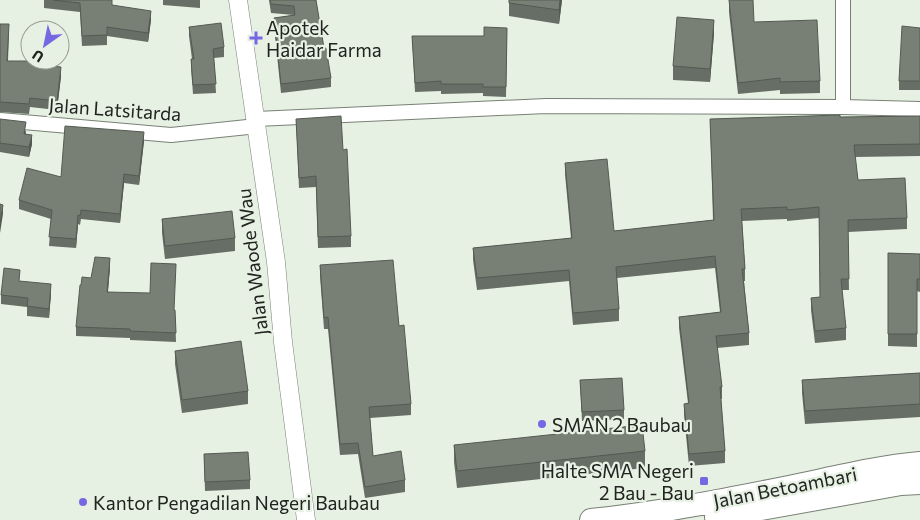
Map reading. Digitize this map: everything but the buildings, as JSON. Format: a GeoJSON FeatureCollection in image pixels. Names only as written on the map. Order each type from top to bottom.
{"type":"FeatureCollection","features":[{"type":"Feature","properties":{"kind":"main road","name":"Jalan Betoambari"},"geometry":{"type":"LineString","coordinates":[[591,520],[634,518],[881,468],[920,463]]}},
{"type":"Feature","properties":{"kind":"main road","name":"Jalan Betoambari"},"geometry":{"type":"LineString","coordinates":[[696,520],[901,484],[920,483]]}},
{"type":"Feature","properties":{"kind":"street","name":"Jalan Waode Wau"},"geometry":{"type":"LineString","coordinates":[[238,0],[276,262],[283,342],[306,520]]}},
{"type":"Feature","properties":{"kind":"street"},"geometry":{"type":"LineString","coordinates":[[842,107],[843,0]]}},
{"type":"Feature","properties":{"kind":"street","name":"Jalan Latsitarda"},"geometry":{"type":"LineString","coordinates":[[0,120],[171,135],[256,122],[546,106],[920,109]]}},
{"type":"Feature","properties":{"kind":"place","name":"Apotek Haidar Farma"},"geometry":{"type":"Point","coordinates":[256,38]}},
{"type":"Feature","properties":{"kind":"place","name":"SMAN 2 Baubau"},"geometry":{"type":"Point","coordinates":[542,424]}},
{"type":"Feature","properties":{"kind":"place","name":"Halte SMA Negeri 2 Bau - Bau"},"geometry":{"type":"Point","coordinates":[704,481]}},
{"type":"Feature","properties":{"kind":"place","name":"Kantor Pengadilan Negeri Baubau"},"geometry":{"type":"Point","coordinates":[83,502]}}]}
